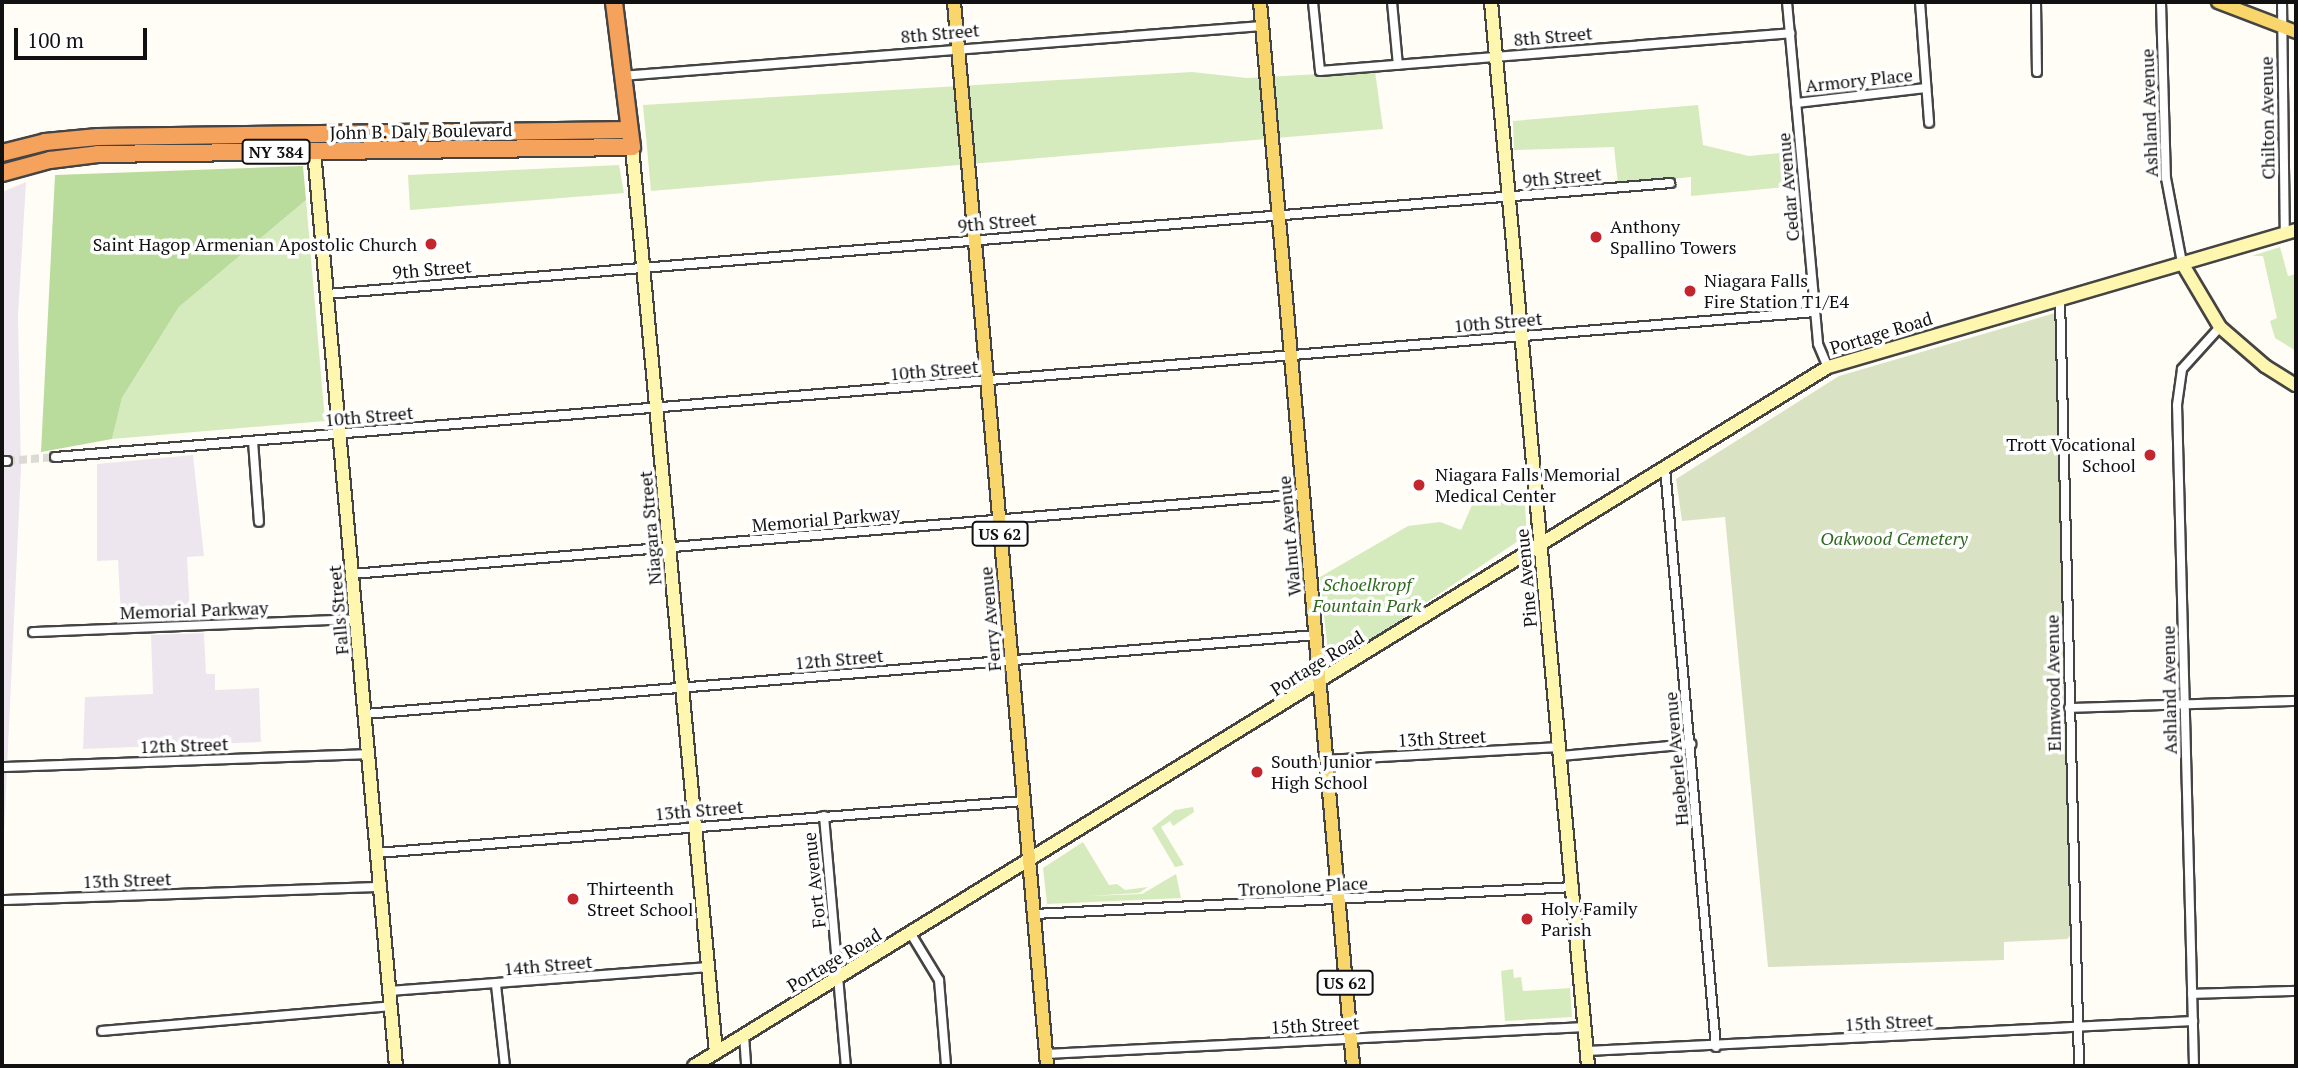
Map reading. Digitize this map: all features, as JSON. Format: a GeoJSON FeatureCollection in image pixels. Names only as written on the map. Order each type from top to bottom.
{"type":"FeatureCollection","features":[{"type":"Feature","properties":{"kind":"highway","name":"Niagara Street"},"geometry":{"type":"LineString","coordinates":[[614,2],[621,76],[632,148]]}},
{"type":"Feature","properties":{"kind":"highway","name":"John B. Daly Boulevard"},"geometry":{"type":"LineString","coordinates":[[2,153],[53,141],[98,137],[629,130]]}},
{"type":"Feature","properties":{"kind":"highway","name":"John B. Daly Boulevard"},"geometry":{"type":"LineString","coordinates":[[2,173],[82,155],[632,148]]}},
{"type":"Feature","properties":{"kind":"main road","name":"Ferry Avenue"},"geometry":{"type":"LineString","coordinates":[[954,2],[1046,1060]]}},
{"type":"Feature","properties":{"kind":"main road","name":"Walnut Avenue"},"geometry":{"type":"LineString","coordinates":[[1260,2],[1353,1066]]}},
{"type":"Feature","properties":{"kind":"main road"},"geometry":{"type":"LineString","coordinates":[[2218,2],[2296,32]]}},
{"type":"Feature","properties":{"kind":"street","name":"8th Street"},"geometry":{"type":"LineString","coordinates":[[1313,2],[1320,71],[1790,33]]}},
{"type":"Feature","properties":{"kind":"street"},"geometry":{"type":"LineString","coordinates":[[1392,2],[1398,65]]}},
{"type":"Feature","properties":{"kind":"street","name":"Pine Avenue"},"geometry":{"type":"LineString","coordinates":[[1491,2],[1574,887],[1588,1066]]}},
{"type":"Feature","properties":{"kind":"street","name":"Cedar Avenue"},"geometry":{"type":"LineString","coordinates":[[1787,2],[1818,344],[1828,367]]}},
{"type":"Feature","properties":{"kind":"street"},"geometry":{"type":"LineString","coordinates":[[1920,2],[1929,123]]}},
{"type":"Feature","properties":{"kind":"street"},"geometry":{"type":"LineString","coordinates":[[2036,2],[2037,72]]}},
{"type":"Feature","properties":{"kind":"street","name":"Ashland Avenue"},"geometry":{"type":"LineString","coordinates":[[2161,2],[2166,178],[2182,263]]}},
{"type":"Feature","properties":{"kind":"street","name":"Chilton Avenue"},"geometry":{"type":"LineString","coordinates":[[2282,2],[2291,231]]}},
{"type":"Feature","properties":{"kind":"street","name":"8th Street"},"geometry":{"type":"LineString","coordinates":[[621,76],[958,47],[1262,26]]}},
{"type":"Feature","properties":{"kind":"street","name":"Armory Place"},"geometry":{"type":"LineString","coordinates":[[1796,103],[1926,88]]}},
{"type":"Feature","properties":{"kind":"street","name":"Niagara Street"},"geometry":{"type":"LineString","coordinates":[[632,148],[646,267],[716,1052]]}},
{"type":"Feature","properties":{"kind":"street","name":"Falls Street"},"geometry":{"type":"LineString","coordinates":[[314,151],[396,1066]]}},
{"type":"Feature","properties":{"kind":"street","name":"9th Street"},"geometry":{"type":"LineString","coordinates":[[327,294],[1670,183]]}},
{"type":"Feature","properties":{"kind":"street","name":"Portage Road"},"geometry":{"type":"LineString","coordinates":[[694,1066],[1828,367],[2291,231]]}},
{"type":"Feature","properties":{"kind":"street"},"geometry":{"type":"LineString","coordinates":[[2182,263],[2220,327],[2265,366],[2296,384]]}},
{"type":"Feature","properties":{"kind":"street","name":"Elmwood Avenue"},"geometry":{"type":"LineString","coordinates":[[2060,298],[2078,1066]]}},
{"type":"Feature","properties":{"kind":"street","name":"10th Street"},"geometry":{"type":"LineString","coordinates":[[55,457],[1815,312]]}},
{"type":"Feature","properties":{"kind":"street","name":"Ashland Avenue"},"geometry":{"type":"LineString","coordinates":[[2194,1066],[2178,383],[2190,355],[2220,327]]}},
{"type":"Feature","properties":{"kind":"street"},"geometry":{"type":"LineString","coordinates":[[253,441],[259,522]]}},
{"type":"Feature","properties":{"kind":"street","name":"Haeberle Avenue"},"geometry":{"type":"LineString","coordinates":[[1665,468],[1716,1046]]}},
{"type":"Feature","properties":{"kind":"street","name":"Memorial Parkway"},"geometry":{"type":"LineString","coordinates":[[352,574],[1303,494]]}},
{"type":"Feature","properties":{"kind":"street","name":"Memorial Parkway"},"geometry":{"type":"LineString","coordinates":[[33,632],[356,619]]}},
{"type":"Feature","properties":{"kind":"street","name":"12th Street"},"geometry":{"type":"LineString","coordinates":[[365,714],[1315,635]]}},
{"type":"Feature","properties":{"kind":"street"},"geometry":{"type":"LineString","coordinates":[[2069,708],[2296,701]]}},
{"type":"Feature","properties":{"kind":"street","name":"13th Street"},"geometry":{"type":"LineString","coordinates":[[1326,760],[1690,744]]}},
{"type":"Feature","properties":{"kind":"street","name":"12th Street"},"geometry":{"type":"LineString","coordinates":[[2,767],[368,754]]}},
{"type":"Feature","properties":{"kind":"street","name":"13th Street"},"geometry":{"type":"LineString","coordinates":[[377,853],[1024,801]]}},
{"type":"Feature","properties":{"kind":"street","name":"Fort Avenue"},"geometry":{"type":"LineString","coordinates":[[824,816],[846,1066]]}},
{"type":"Feature","properties":{"kind":"street","name":"13th Street"},"geometry":{"type":"LineString","coordinates":[[2,900],[380,887]]}},
{"type":"Feature","properties":{"kind":"street","name":"Tronolone Place"},"geometry":{"type":"LineString","coordinates":[[1034,914],[1574,887]]}},
{"type":"Feature","properties":{"kind":"street"},"geometry":{"type":"LineString","coordinates":[[911,934],[939,980],[946,1066]]}},
{"type":"Feature","properties":{"kind":"street","name":"14th Street"},"geometry":{"type":"LineString","coordinates":[[390,991],[708,967]]}},
{"type":"Feature","properties":{"kind":"street"},"geometry":{"type":"LineString","coordinates":[[496,985],[505,1066]]}},
{"type":"Feature","properties":{"kind":"street"},"geometry":{"type":"LineString","coordinates":[[2192,994],[2296,992]]}},
{"type":"Feature","properties":{"kind":"street"},"geometry":{"type":"LineString","coordinates":[[102,1031],[391,1006]]}},
{"type":"Feature","properties":{"kind":"street","name":"15th Street"},"geometry":{"type":"LineString","coordinates":[[1587,1051],[2193,1021]]}},
{"type":"Feature","properties":{"kind":"street","name":"15th Street"},"geometry":{"type":"LineString","coordinates":[[1046,1060],[1350,1039],[1585,1027]]}},
{"type":"Feature","properties":{"kind":"street"},"geometry":{"type":"LineString","coordinates":[[744,1035],[746,1066]]}},
{"type":"Feature","properties":{"kind":"shaded area"},"geometry":{"type":"Polygon","coordinates":[[[26,182],[18,316],[21,469],[2,876],[2,192],[26,182]]]}},
{"type":"Feature","properties":{"kind":"shaded area"},"geometry":{"type":"Polygon","coordinates":[[[193,455],[204,556],[187,557],[190,614],[121,617],[118,560],[97,561],[97,464],[193,455]]]}},
{"type":"Feature","properties":{"kind":"shaded area"},"geometry":{"type":"Polygon","coordinates":[[[204,633],[206,674],[215,674],[215,690],[259,688],[261,742],[83,749],[85,697],[153,694],[151,635],[204,633]]]}},
{"type":"Feature","properties":{"kind":"green space"},"geometry":{"type":"Polygon","coordinates":[[[1375,71],[1383,129],[651,191],[643,105],[1192,72],[1247,78],[1375,71]]]}},
{"type":"Feature","properties":{"kind":"green space"},"geometry":{"type":"Polygon","coordinates":[[[1698,105],[1703,145],[1749,156],[1791,152],[1795,186],[1691,196],[1691,177],[1618,184],[1614,147],[1514,150],[1513,121],[1698,105]]]}},
{"type":"Feature","properties":{"kind":"green space"},"geometry":{"type":"Polygon","coordinates":[[[619,165],[624,193],[410,210],[408,175],[619,165]]]}},
{"type":"Feature","properties":{"kind":"green space"},"geometry":{"type":"Polygon","coordinates":[[[303,166],[306,200],[179,307],[122,398],[112,439],[41,452],[55,175],[303,166]]]}},
{"type":"Feature","properties":{"kind":"green space"},"geometry":{"type":"Polygon","coordinates":[[[306,200],[325,421],[112,439],[122,398],[179,307],[306,200]]]}},
{"type":"Feature","properties":{"kind":"green space"},"geometry":{"type":"Polygon","coordinates":[[[2280,247],[2288,276],[2296,274],[2296,351],[2275,338],[2270,321],[2277,318],[2263,256],[2252,256],[2280,247]]]}},
{"type":"Feature","properties":{"kind":"green space","name":"Oakwood Cemetery"},"geometry":{"type":"Polygon","coordinates":[[[2055,313],[2071,935],[2067,939],[2004,942],[2004,960],[1768,967],[1725,517],[1682,521],[1676,479],[1839,376],[2055,313]]]}},
{"type":"Feature","properties":{"kind":"green space","name":"Schoelkropf Fountain Park"},"geometry":{"type":"Polygon","coordinates":[[[1524,491],[1527,535],[1345,657],[1328,652],[1320,577],[1408,526],[1440,522],[1461,530],[1476,496],[1524,491]]]}},
{"type":"Feature","properties":{"kind":"green space"},"geometry":{"type":"Polygon","coordinates":[[[1193,807],[1194,812],[1173,826],[1170,821],[1161,827],[1184,865],[1175,867],[1152,828],[1175,810],[1193,807]]]}},
{"type":"Feature","properties":{"kind":"green space"},"geometry":{"type":"Polygon","coordinates":[[[1083,842],[1109,885],[1117,884],[1125,890],[1148,887],[1139,893],[1088,896],[1142,894],[1176,874],[1181,898],[1047,904],[1043,868],[1083,842]]]}},
{"type":"Feature","properties":{"kind":"green space"},"geometry":{"type":"Polygon","coordinates":[[[1513,969],[1514,978],[1521,977],[1523,991],[1570,988],[1572,1017],[1505,1021],[1501,971],[1513,969]]]}},
{"type":"Feature","properties":{"kind":"tunnel"},"geometry":{"type":"LineString","coordinates":[[7,461],[55,457]]}},
{"type":"Feature","properties":{"kind":"place","name":"Anthony Spallino Towers"},"geometry":{"type":"Point","coordinates":[1596,237]}},
{"type":"Feature","properties":{"kind":"place","name":"Saint Hagop Armenian Apostolic Church"},"geometry":{"type":"Point","coordinates":[431,244]}},
{"type":"Feature","properties":{"kind":"place","name":"Niagara Falls Fire Station T1/E4"},"geometry":{"type":"Point","coordinates":[1690,291]}},
{"type":"Feature","properties":{"kind":"place","name":"Trott Vocational School"},"geometry":{"type":"Point","coordinates":[2150,455]}},
{"type":"Feature","properties":{"kind":"place","name":"Niagara Falls Memorial Medical Center"},"geometry":{"type":"Point","coordinates":[1419,485]}},
{"type":"Feature","properties":{"kind":"place","name":"South Junior High School"},"geometry":{"type":"Point","coordinates":[1257,772]}},
{"type":"Feature","properties":{"kind":"place","name":"Thirteenth Street School"},"geometry":{"type":"Point","coordinates":[573,899]}},
{"type":"Feature","properties":{"kind":"place","name":"Holy Family Parish"},"geometry":{"type":"Point","coordinates":[1527,919]}}]}
